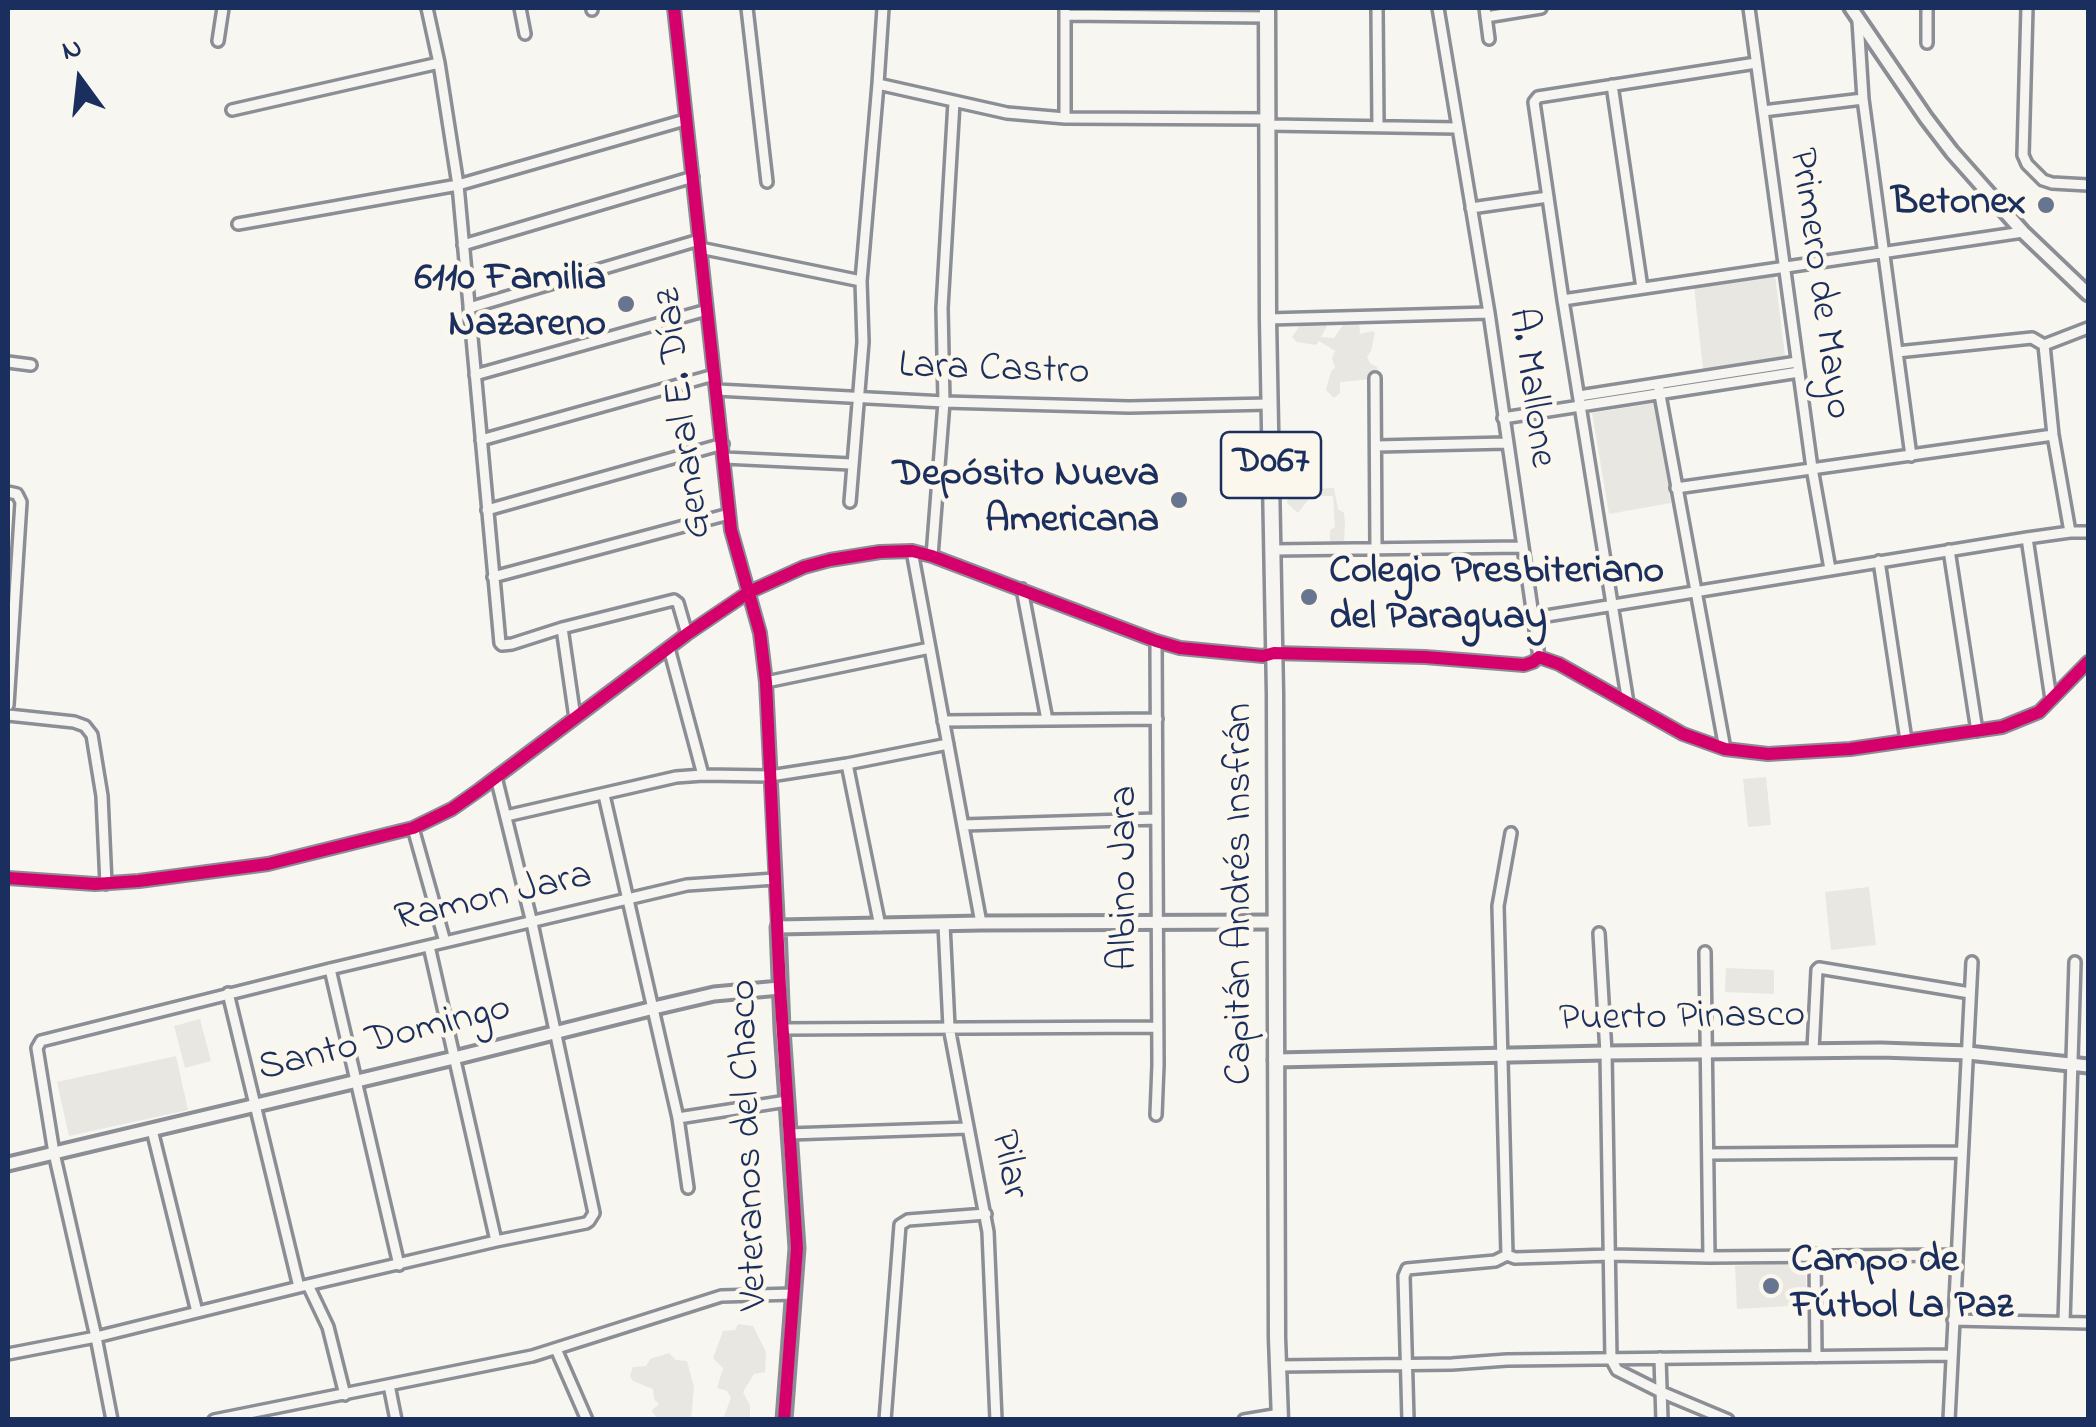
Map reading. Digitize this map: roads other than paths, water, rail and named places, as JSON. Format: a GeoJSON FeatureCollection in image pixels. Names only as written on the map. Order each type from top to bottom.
{"type":"FeatureCollection","features":[{"type":"Feature","properties":{"kind":"main road","name":"Capitán Andrés Insfrán"},"geometry":{"type":"LineString","coordinates":[[1267,12],[1280,1417]]}},
{"type":"Feature","properties":{"kind":"street"},"geometry":{"type":"LineString","coordinates":[[218,42],[222,8]]}},
{"type":"Feature","properties":{"kind":"street"},"geometry":{"type":"LineString","coordinates":[[427,8],[458,185],[499,639],[502,645],[674,600],[687,634]]}},
{"type":"Feature","properties":{"kind":"street"},"geometry":{"type":"LineString","coordinates":[[520,8],[525,34]]}},
{"type":"Feature","properties":{"kind":"street","name":"Genaral E. Díaz"},"geometry":{"type":"LineString","coordinates":[[674,8],[729,514],[736,556],[760,632],[766,682],[778,927]]}},
{"type":"Feature","properties":{"kind":"street"},"geometry":{"type":"LineString","coordinates":[[747,8],[767,182]]}},
{"type":"Feature","properties":{"kind":"street"},"geometry":{"type":"LineString","coordinates":[[850,502],[862,342],[861,282],[882,8]]}},
{"type":"Feature","properties":{"kind":"street"},"geometry":{"type":"LineString","coordinates":[[1376,8],[1378,126]]}},
{"type":"Feature","properties":{"kind":"street","name":"A. Mallone"},"geometry":{"type":"LineString","coordinates":[[1438,8],[1489,313],[1539,657]]}},
{"type":"Feature","properties":{"kind":"street"},"geometry":{"type":"LineString","coordinates":[[1489,39],[1486,12],[1541,8]]}},
{"type":"Feature","properties":{"kind":"street","name":"Primero de Mayo"},"geometry":{"type":"LineString","coordinates":[[1749,8],[1812,468],[1830,569]]}},
{"type":"Feature","properties":{"kind":"street"},"geometry":{"type":"LineString","coordinates":[[1927,8],[1927,43]]}},
{"type":"Feature","properties":{"kind":"street"},"geometry":{"type":"LineString","coordinates":[[2027,8],[2024,156],[2043,180],[2088,185]]}},
{"type":"Feature","properties":{"kind":"street"},"geometry":{"type":"LineString","coordinates":[[1065,118],[1066,11],[1267,12]]}},
{"type":"Feature","properties":{"kind":"street"},"geometry":{"type":"LineString","coordinates":[[1854,13],[1911,456]]}},
{"type":"Feature","properties":{"kind":"street"},"geometry":{"type":"LineString","coordinates":[[1854,13],[1926,118],[2023,232],[2088,294]]}},
{"type":"Feature","properties":{"kind":"street"},"geometry":{"type":"LineString","coordinates":[[232,110],[438,63]]}},
{"type":"Feature","properties":{"kind":"street"},"geometry":{"type":"LineString","coordinates":[[1628,704],[1562,300],[1535,99],[1756,63]]}},
{"type":"Feature","properties":{"kind":"street"},"geometry":{"type":"LineString","coordinates":[[878,84],[1007,113],[1065,118],[1458,128]]}},
{"type":"Feature","properties":{"kind":"street"},"geometry":{"type":"LineString","coordinates":[[1612,85],[1642,288]]}},
{"type":"Feature","properties":{"kind":"street"},"geometry":{"type":"LineString","coordinates":[[1763,111],[1863,99]]}},
{"type":"Feature","properties":{"kind":"street"},"geometry":{"type":"LineString","coordinates":[[932,556],[944,402],[942,308],[954,102]]}},
{"type":"Feature","properties":{"kind":"street"},"geometry":{"type":"LineString","coordinates":[[238,224],[458,185],[686,120]]}},
{"type":"Feature","properties":{"kind":"street"},"geometry":{"type":"LineString","coordinates":[[463,245],[693,177]]}},
{"type":"Feature","properties":{"kind":"street"},"geometry":{"type":"LineString","coordinates":[[1471,208],[1548,196]]}},
{"type":"Feature","properties":{"kind":"street"},"geometry":{"type":"LineString","coordinates":[[1562,300],[2023,232]]}},
{"type":"Feature","properties":{"kind":"street"},"geometry":{"type":"LineString","coordinates":[[469,308],[699,244],[861,282]]}},
{"type":"Feature","properties":{"kind":"street"},"geometry":{"type":"LineString","coordinates":[[475,375],[707,310]]}},
{"type":"Feature","properties":{"kind":"street"},"geometry":{"type":"LineString","coordinates":[[1268,318],[1489,313]]}},
{"type":"Feature","properties":{"kind":"street"},"geometry":{"type":"LineString","coordinates":[[2044,345],[2088,328]]}},
{"type":"Feature","properties":{"kind":"street"},"geometry":{"type":"LineString","coordinates":[[1897,352],[2032,338],[2044,345]]}},
{"type":"Feature","properties":{"kind":"street"},"geometry":{"type":"LineString","coordinates":[[2044,345],[2053,436],[2070,532]]}},
{"type":"Feature","properties":{"kind":"street"},"geometry":{"type":"LineString","coordinates":[[8,362],[31,365]]}},
{"type":"Feature","properties":{"kind":"street"},"geometry":{"type":"LineString","coordinates":[[1503,418],[1580,401],[1798,367]]}},
{"type":"Feature","properties":{"kind":"street"},"geometry":{"type":"LineString","coordinates":[[481,440],[714,375]]}},
{"type":"Feature","properties":{"kind":"street"},"geometry":{"type":"LineString","coordinates":[[1375,378],[1376,550]]}},
{"type":"Feature","properties":{"kind":"street"},"geometry":{"type":"LineString","coordinates":[[1659,389],[1724,749]]}},
{"type":"Feature","properties":{"kind":"street","name":"Lara Castro"},"geometry":{"type":"LineString","coordinates":[[717,390],[1129,407],[1270,404]]}},
{"type":"Feature","properties":{"kind":"street"},"geometry":{"type":"LineString","coordinates":[[1676,488],[2053,436]]}},
{"type":"Feature","properties":{"kind":"street"},"geometry":{"type":"LineString","coordinates":[[1377,446],[1506,442]]}},
{"type":"Feature","properties":{"kind":"street"},"geometry":{"type":"LineString","coordinates":[[487,510],[723,444]]}},
{"type":"Feature","properties":{"kind":"street"},"geometry":{"type":"LineString","coordinates":[[724,458],[852,464]]}},
{"type":"Feature","properties":{"kind":"street"},"geometry":{"type":"LineString","coordinates":[[8,492],[17,494],[21,502],[8,705]]}},
{"type":"Feature","properties":{"kind":"street"},"geometry":{"type":"LineString","coordinates":[[493,577],[729,514]]}},
{"type":"Feature","properties":{"kind":"street"},"geometry":{"type":"LineString","coordinates":[[1534,618],[2026,538],[2088,532]]}},
{"type":"Feature","properties":{"kind":"street"},"geometry":{"type":"LineString","coordinates":[[2026,538],[2052,699]]}},
{"type":"Feature","properties":{"kind":"street"},"geometry":{"type":"LineString","coordinates":[[1272,550],[1522,548]]}},
{"type":"Feature","properties":{"kind":"street"},"geometry":{"type":"LineString","coordinates":[[1950,550],[1977,730]]}},
{"type":"Feature","properties":{"kind":"street"},"geometry":{"type":"LineString","coordinates":[[912,551],[981,923]]}},
{"type":"Feature","properties":{"kind":"street"},"geometry":{"type":"LineString","coordinates":[[8,878],[106,884],[268,864],[413,828],[496,778],[687,634],[750,592],[784,575],[830,560],[880,552],[912,551],[932,556],[1180,648],[1263,656],[1425,657],[1524,665],[1539,657],[1559,664],[1683,734],[1724,749],[1768,754],[1850,749],[2002,728],[2039,712],[2088,662]]}},
{"type":"Feature","properties":{"kind":"street"},"geometry":{"type":"LineString","coordinates":[[1879,561],[1906,740]]}},
{"type":"Feature","properties":{"kind":"street"},"geometry":{"type":"LineString","coordinates":[[1022,590],[1047,720]]}},
{"type":"Feature","properties":{"kind":"street"},"geometry":{"type":"LineString","coordinates":[[562,628],[575,718]]}},
{"type":"Feature","properties":{"kind":"street","name":"Albino Jara"},"geometry":{"type":"LineString","coordinates":[[1156,641],[1156,1115]]}},
{"type":"Feature","properties":{"kind":"street"},"geometry":{"type":"LineString","coordinates":[[669,648],[703,774]]}},
{"type":"Feature","properties":{"kind":"street"},"geometry":{"type":"LineString","coordinates":[[766,682],[930,648]]}},
{"type":"Feature","properties":{"kind":"street"},"geometry":{"type":"LineString","coordinates":[[8,715],[74,722],[85,726],[92,735],[102,796],[106,884]]}},
{"type":"Feature","properties":{"kind":"street"},"geometry":{"type":"LineString","coordinates":[[944,721],[1156,720]]}},
{"type":"Feature","properties":{"kind":"street"},"geometry":{"type":"LineString","coordinates":[[506,816],[676,778],[703,774],[770,776],[948,744]]}},
{"type":"Feature","properties":{"kind":"street"},"geometry":{"type":"LineString","coordinates":[[848,764],[880,926]]}},
{"type":"Feature","properties":{"kind":"street"},"geometry":{"type":"LineString","coordinates":[[8,1354],[496,1241],[586,1224],[593,1215],[532,923],[496,778]]}},
{"type":"Feature","properties":{"kind":"street"},"geometry":{"type":"LineString","coordinates":[[604,794],[678,1118],[688,1188]]}},
{"type":"Feature","properties":{"kind":"street"},"geometry":{"type":"LineString","coordinates":[[962,825],[1157,819]]}},
{"type":"Feature","properties":{"kind":"street"},"geometry":{"type":"LineString","coordinates":[[413,828],[445,942]]}},
{"type":"Feature","properties":{"kind":"street"},"geometry":{"type":"LineString","coordinates":[[1506,1254],[1498,906],[1511,833]]}},
{"type":"Feature","properties":{"kind":"street","name":"Ramon Jara"},"geometry":{"type":"LineString","coordinates":[[54,1153],[36,1048],[44,1038],[687,886],[775,878]]}},
{"type":"Feature","properties":{"kind":"street"},"geometry":{"type":"LineString","coordinates":[[778,927],[1275,922]]}},
{"type":"Feature","properties":{"kind":"street","name":"Pilar"},"geometry":{"type":"LineString","coordinates":[[944,924],[949,1027],[988,1232],[996,1420]]}},
{"type":"Feature","properties":{"kind":"street","name":"Veteranos del Chaco"},"geometry":{"type":"LineString","coordinates":[[778,927],[797,1248],[784,1420]]}},
{"type":"Feature","properties":{"kind":"street"},"geometry":{"type":"LineString","coordinates":[[1599,933],[1606,1053],[1611,1359],[1617,1370],[1728,1420]]}},
{"type":"Feature","properties":{"kind":"street"},"geometry":{"type":"LineString","coordinates":[[429,946],[496,1241]]}},
{"type":"Feature","properties":{"kind":"street"},"geometry":{"type":"LineString","coordinates":[[1705,952],[1709,1256]]}},
{"type":"Feature","properties":{"kind":"street"},"geometry":{"type":"LineString","coordinates":[[1949,1420],[1972,962]]}},
{"type":"Feature","properties":{"kind":"street"},"geometry":{"type":"LineString","coordinates":[[2064,1322],[2075,962]]}},
{"type":"Feature","properties":{"kind":"street"},"geometry":{"type":"LineString","coordinates":[[1813,1050],[1820,968],[1970,992]]}},
{"type":"Feature","properties":{"kind":"street"},"geometry":{"type":"LineString","coordinates":[[330,969],[399,1265]]}},
{"type":"Feature","properties":{"kind":"street","name":"Santo Domingo"},"geometry":{"type":"LineString","coordinates":[[8,1164],[714,994],[780,988]]}},
{"type":"Feature","properties":{"kind":"street"},"geometry":{"type":"LineString","coordinates":[[228,993],[254,1106],[304,1286],[328,1327],[345,1395]]}},
{"type":"Feature","properties":{"kind":"street"},"geometry":{"type":"LineString","coordinates":[[782,1029],[1158,1027]]}},
{"type":"Feature","properties":{"kind":"street","name":"Puerto Pinasco"},"geometry":{"type":"LineString","coordinates":[[1275,1060],[1813,1050],[1968,1053],[2088,1066]]}},
{"type":"Feature","properties":{"kind":"street"},"geometry":{"type":"LineString","coordinates":[[678,1118],[787,1100]]}},
{"type":"Feature","properties":{"kind":"street"},"geometry":{"type":"LineString","coordinates":[[789,1134],[968,1128]]}},
{"type":"Feature","properties":{"kind":"street"},"geometry":{"type":"LineString","coordinates":[[152,1130],[197,1312]]}},
{"type":"Feature","properties":{"kind":"street"},"geometry":{"type":"LineString","coordinates":[[1708,1154],[1961,1152]]}},
{"type":"Feature","properties":{"kind":"street"},"geometry":{"type":"LineString","coordinates":[[54,1153],[112,1420]]}},
{"type":"Feature","properties":{"kind":"street"},"geometry":{"type":"LineString","coordinates":[[884,1420],[900,1225],[908,1220],[986,1214]]}},
{"type":"Feature","properties":{"kind":"street"},"geometry":{"type":"LineString","coordinates":[[1506,1254],[1515,1258],[1611,1254],[1956,1255]]}},
{"type":"Feature","properties":{"kind":"street"},"geometry":{"type":"LineString","coordinates":[[1408,1420],[1406,1270],[1494,1261],[1506,1254]]}},
{"type":"Feature","properties":{"kind":"street"},"geometry":{"type":"LineString","coordinates":[[1815,1254],[1816,1357]]}},
{"type":"Feature","properties":{"kind":"street"},"geometry":{"type":"LineString","coordinates":[[214,1420],[556,1350],[721,1296],[794,1294]]}},
{"type":"Feature","properties":{"kind":"street"},"geometry":{"type":"LineString","coordinates":[[1953,1320],[2088,1323]]}},
{"type":"Feature","properties":{"kind":"street"},"geometry":{"type":"LineString","coordinates":[[556,1350],[587,1420]]}},
{"type":"Feature","properties":{"kind":"street"},"geometry":{"type":"LineString","coordinates":[[1278,1366],[1952,1356]]}},
{"type":"Feature","properties":{"kind":"street"},"geometry":{"type":"LineString","coordinates":[[1660,1358],[1662,1420]]}},
{"type":"Feature","properties":{"kind":"street"},"geometry":{"type":"LineString","coordinates":[[389,1385],[396,1420]]}},
{"type":"Feature","properties":{"kind":"street"},"geometry":{"type":"LineString","coordinates":[[1244,1420],[1280,1417]]}},
{"type":"Feature","properties":{"kind":"place","name":"Betonex"},"geometry":{"type":"Point","coordinates":[2046,205]}},
{"type":"Feature","properties":{"kind":"place","name":"6110 Familia Nazareno"},"geometry":{"type":"Point","coordinates":[626,304]}},
{"type":"Feature","properties":{"kind":"place","name":"Depósito Nueva Americana"},"geometry":{"type":"Point","coordinates":[1179,500]}},
{"type":"Feature","properties":{"kind":"place","name":"Colegio Presbiteriano del Paraguay"},"geometry":{"type":"Point","coordinates":[1309,597]}},
{"type":"Feature","properties":{"kind":"place","name":"Campo de Fútbol La Paz"},"geometry":{"type":"Point","coordinates":[1771,1286]}}]}
